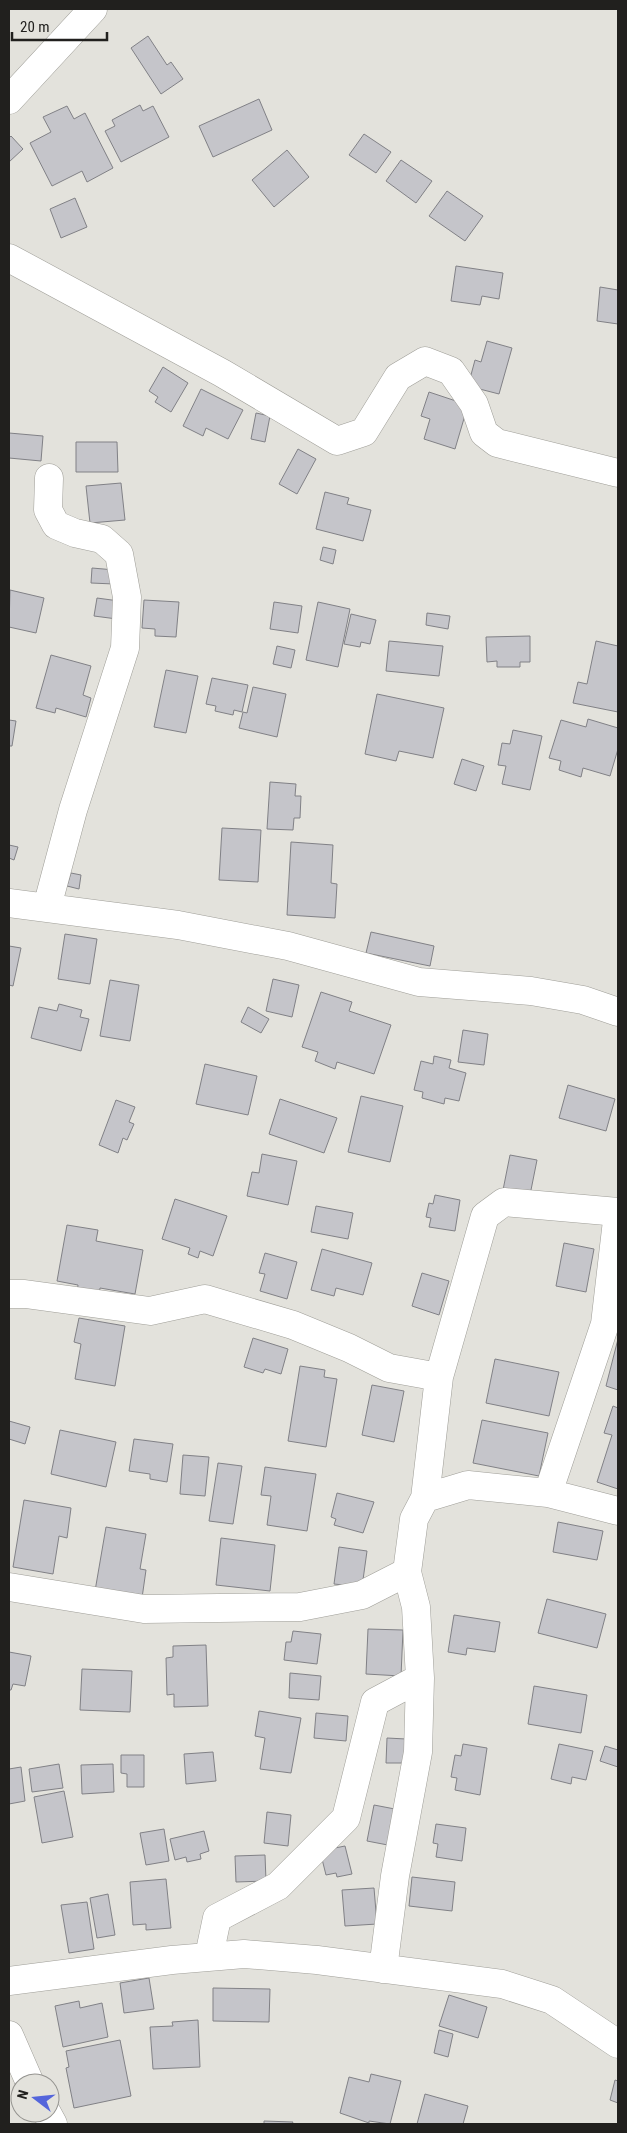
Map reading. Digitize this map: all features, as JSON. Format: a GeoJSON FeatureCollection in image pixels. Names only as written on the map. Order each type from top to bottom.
{"type":"FeatureCollection","features":[{"type":"Feature","properties":{"kind":"street"},"geometry":{"type":"LineString","coordinates":[[14,88],[93,9]]}},
{"type":"Feature","properties":{"kind":"street"},"geometry":{"type":"LineString","coordinates":[[9,258],[222,372],[337,441],[364,432],[398,377],[425,362],[451,371],[474,404],[484,433],[497,443],[618,473]]}},
{"type":"Feature","properties":{"kind":"street"},"geometry":{"type":"LineString","coordinates":[[47,907],[73,810],[125,648],[127,597],[119,554],[102,539],[75,533],[56,524],[48,510],[49,478]]}},
{"type":"Feature","properties":{"kind":"street"},"geometry":{"type":"LineString","coordinates":[[9,903],[178,925],[288,946],[419,982],[531,991],[582,1000],[618,1012]]}},
{"type":"Feature","properties":{"kind":"street"},"geometry":{"type":"LineString","coordinates":[[383,1969],[395,1876],[418,1752],[420,1678],[416,1607],[407,1572],[414,1519],[425,1498],[439,1377],[485,1216],[504,1202],[618,1212],[605,1324],[548,1493]]}},
{"type":"Feature","properties":{"kind":"street"},"geometry":{"type":"LineString","coordinates":[[9,1294],[25,1294],[150,1311],[205,1299],[292,1325],[349,1348],[389,1368],[439,1377]]}},
{"type":"Feature","properties":{"kind":"street"},"geometry":{"type":"LineString","coordinates":[[425,1498],[468,1485],[548,1493],[618,1511]]}},
{"type":"Feature","properties":{"kind":"street"},"geometry":{"type":"LineString","coordinates":[[9,1588],[144,1609],[300,1607],[362,1595],[407,1572]]}},
{"type":"Feature","properties":{"kind":"street"},"geometry":{"type":"LineString","coordinates":[[209,1956],[217,1918],[278,1886],[346,1818],[375,1702],[420,1678]]}},
{"type":"Feature","properties":{"kind":"street"},"geometry":{"type":"LineString","coordinates":[[9,1981],[100,1968],[244,1954],[502,1984],[552,2000],[618,2044]]}},
{"type":"Feature","properties":{"kind":"street"},"geometry":{"type":"LineString","coordinates":[[9,2035],[26,2073]]}},
{"type":"Feature","properties":{"kind":"building"},"geometry":{"type":"Polygon","coordinates":[[[148,36],[167,65],[171,62],[183,79],[161,94],[131,48],[148,36]]]}},
{"type":"Feature","properties":{"kind":"building"},"geometry":{"type":"Polygon","coordinates":[[[259,99],[272,130],[213,157],[199,126],[259,99]]]}},
{"type":"Feature","properties":{"kind":"building"},"geometry":{"type":"Polygon","coordinates":[[[140,105],[143,111],[153,106],[169,137],[121,162],[105,131],[115,126],[112,120],[140,105]]]}},
{"type":"Feature","properties":{"kind":"building"},"geometry":{"type":"Polygon","coordinates":[[[67,106],[74,119],[85,113],[113,168],[87,182],[82,171],[52,186],[30,143],[51,132],[43,117],[67,106]]]}},
{"type":"Feature","properties":{"kind":"building"},"geometry":{"type":"Polygon","coordinates":[[[364,134],[391,152],[376,173],[349,155],[364,134]]]}},
{"type":"Feature","properties":{"kind":"building"},"geometry":{"type":"Polygon","coordinates":[[[11,136],[23,149],[9,162],[9,138],[11,136]]]}},
{"type":"Feature","properties":{"kind":"building"},"geometry":{"type":"Polygon","coordinates":[[[287,150],[309,177],[274,207],[252,180],[287,150]]]}},
{"type":"Feature","properties":{"kind":"building"},"geometry":{"type":"Polygon","coordinates":[[[401,160],[432,181],[416,203],[386,181],[401,160]]]}},
{"type":"Feature","properties":{"kind":"building"},"geometry":{"type":"Polygon","coordinates":[[[447,191],[483,216],[465,241],[429,216],[447,191]]]}},
{"type":"Feature","properties":{"kind":"building"},"geometry":{"type":"Polygon","coordinates":[[[75,198],[87,227],[61,238],[50,209],[75,198]]]}},
{"type":"Feature","properties":{"kind":"building"},"geometry":{"type":"Polygon","coordinates":[[[456,266],[503,273],[499,299],[482,296],[480,305],[451,301],[456,266]]]}},
{"type":"Feature","properties":{"kind":"building"},"geometry":{"type":"Polygon","coordinates":[[[600,287],[618,290],[618,324],[597,321],[600,287]]]}},
{"type":"Feature","properties":{"kind":"building"},"geometry":{"type":"Polygon","coordinates":[[[487,341],[512,348],[499,394],[468,386],[475,360],[481,362],[487,341]]]}},
{"type":"Feature","properties":{"kind":"building"},"geometry":{"type":"Polygon","coordinates":[[[163,367],[188,383],[171,412],[155,402],[158,397],[149,391],[163,367]]]}},
{"type":"Feature","properties":{"kind":"building"},"geometry":{"type":"Polygon","coordinates":[[[201,389],[243,410],[228,439],[206,428],[203,436],[183,426],[201,389]]]}},
{"type":"Feature","properties":{"kind":"building"},"geometry":{"type":"Polygon","coordinates":[[[429,392],[468,405],[455,449],[424,439],[430,419],[421,416],[429,392]]]}},
{"type":"Feature","properties":{"kind":"building"},"geometry":{"type":"Polygon","coordinates":[[[256,413],[270,416],[265,442],[251,439],[256,413]]]}},
{"type":"Feature","properties":{"kind":"building"},"geometry":{"type":"Polygon","coordinates":[[[9,433],[43,436],[41,461],[9,458],[9,433]]]}},
{"type":"Feature","properties":{"kind":"building"},"geometry":{"type":"Polygon","coordinates":[[[76,442],[117,442],[118,472],[76,472],[76,442]]]}},
{"type":"Feature","properties":{"kind":"building"},"geometry":{"type":"Polygon","coordinates":[[[298,449],[316,459],[297,494],[279,484],[298,449]]]}},
{"type":"Feature","properties":{"kind":"building"},"geometry":{"type":"Polygon","coordinates":[[[121,483],[125,520],[90,523],[86,486],[121,483]]]}},
{"type":"Feature","properties":{"kind":"building"},"geometry":{"type":"Polygon","coordinates":[[[325,492],[349,498],[347,504],[371,510],[363,541],[316,529],[325,492]]]}},
{"type":"Feature","properties":{"kind":"building"},"geometry":{"type":"Polygon","coordinates":[[[323,547],[336,550],[333,564],[320,560],[323,547]]]}},
{"type":"Feature","properties":{"kind":"building"},"geometry":{"type":"Polygon","coordinates":[[[92,568],[115,570],[114,584],[91,583],[92,568]]]}},
{"type":"Feature","properties":{"kind":"building"},"geometry":{"type":"Polygon","coordinates":[[[10,590],[44,598],[36,633],[9,627],[10,590]]]}},
{"type":"Feature","properties":{"kind":"building"},"geometry":{"type":"Polygon","coordinates":[[[97,598],[119,601],[117,619],[94,616],[97,598]]]}},
{"type":"Feature","properties":{"kind":"building"},"geometry":{"type":"Polygon","coordinates":[[[144,600],[179,602],[176,637],[155,636],[155,629],[142,628],[144,600]]]}},
{"type":"Feature","properties":{"kind":"building"},"geometry":{"type":"Polygon","coordinates":[[[274,602],[302,606],[298,633],[270,629],[274,602]]]}},
{"type":"Feature","properties":{"kind":"building"},"geometry":{"type":"Polygon","coordinates":[[[318,602],[350,609],[338,667],[306,660],[318,602]]]}},
{"type":"Feature","properties":{"kind":"building"},"geometry":{"type":"Polygon","coordinates":[[[427,613],[450,616],[448,629],[426,625],[427,613]]]}},
{"type":"Feature","properties":{"kind":"building"},"geometry":{"type":"Polygon","coordinates":[[[351,614],[376,620],[370,644],[361,642],[360,647],[344,644],[351,614]]]}},
{"type":"Feature","properties":{"kind":"building"},"geometry":{"type":"Polygon","coordinates":[[[530,636],[530,662],[520,662],[520,667],[497,667],[497,661],[487,662],[486,637],[530,636]]]}},
{"type":"Feature","properties":{"kind":"building"},"geometry":{"type":"Polygon","coordinates":[[[389,641],[443,646],[439,676],[386,671],[389,641]]]}},
{"type":"Feature","properties":{"kind":"building"},"geometry":{"type":"Polygon","coordinates":[[[596,641],[618,646],[618,712],[573,703],[578,682],[587,684],[596,641]]]}},
{"type":"Feature","properties":{"kind":"building"},"geometry":{"type":"Polygon","coordinates":[[[277,646],[295,650],[291,668],[273,664],[277,646]]]}},
{"type":"Feature","properties":{"kind":"building"},"geometry":{"type":"Polygon","coordinates":[[[51,655],[91,666],[83,695],[91,698],[86,717],[56,708],[55,713],[36,708],[51,655]]]}},
{"type":"Feature","properties":{"kind":"building"},"geometry":{"type":"Polygon","coordinates":[[[166,670],[198,676],[186,733],[154,727],[166,670]]]}},
{"type":"Feature","properties":{"kind":"building"},"geometry":{"type":"Polygon","coordinates":[[[212,678],[248,685],[242,712],[234,710],[233,715],[215,711],[216,706],[206,704],[212,678]]]}},
{"type":"Feature","properties":{"kind":"building"},"geometry":{"type":"Polygon","coordinates":[[[253,687],[286,694],[277,737],[239,728],[243,712],[247,713],[253,687]]]}},
{"type":"Feature","properties":{"kind":"building"},"geometry":{"type":"Polygon","coordinates":[[[377,694],[444,708],[433,758],[399,751],[396,761],[365,754],[377,694]]]}},
{"type":"Feature","properties":{"kind":"building"},"geometry":{"type":"Polygon","coordinates":[[[588,719],[618,728],[618,749],[610,776],[583,768],[581,777],[559,770],[561,761],[549,758],[561,720],[586,727],[588,719]]]}},
{"type":"Feature","properties":{"kind":"building"},"geometry":{"type":"Polygon","coordinates":[[[9,720],[16,721],[12,746],[9,746],[9,720]]]}},
{"type":"Feature","properties":{"kind":"building"},"geometry":{"type":"Polygon","coordinates":[[[513,730],[542,736],[530,790],[502,784],[506,766],[498,765],[502,743],[510,744],[513,730]]]}},
{"type":"Feature","properties":{"kind":"building"},"geometry":{"type":"Polygon","coordinates":[[[462,759],[484,766],[476,791],[454,784],[462,759]]]}},
{"type":"Feature","properties":{"kind":"building"},"geometry":{"type":"Polygon","coordinates":[[[270,782],[296,784],[295,796],[301,796],[300,818],[294,818],[293,830],[267,829],[270,782]]]}},
{"type":"Feature","properties":{"kind":"building"},"geometry":{"type":"Polygon","coordinates":[[[222,828],[261,830],[258,882],[219,880],[222,828]]]}},
{"type":"Feature","properties":{"kind":"building"},"geometry":{"type":"Polygon","coordinates":[[[291,842],[333,845],[331,883],[337,884],[335,918],[287,915],[291,842]]]}},
{"type":"Feature","properties":{"kind":"building"},"geometry":{"type":"Polygon","coordinates":[[[9,845],[18,847],[14,860],[9,858],[9,845]]]}},
{"type":"Feature","properties":{"kind":"building"},"geometry":{"type":"Polygon","coordinates":[[[71,873],[81,875],[79,889],[67,886],[71,873]]]}},
{"type":"Feature","properties":{"kind":"building"},"geometry":{"type":"Polygon","coordinates":[[[371,932],[434,946],[430,966],[366,953],[371,932]]]}},
{"type":"Feature","properties":{"kind":"building"},"geometry":{"type":"Polygon","coordinates":[[[65,934],[97,939],[90,984],[58,979],[65,934]]]}},
{"type":"Feature","properties":{"kind":"building"},"geometry":{"type":"Polygon","coordinates":[[[9,946],[21,948],[13,986],[9,985],[9,946]]]}},
{"type":"Feature","properties":{"kind":"building"},"geometry":{"type":"Polygon","coordinates":[[[273,979],[299,985],[292,1017],[266,1011],[273,979]]]}},
{"type":"Feature","properties":{"kind":"building"},"geometry":{"type":"Polygon","coordinates":[[[110,980],[139,985],[130,1041],[100,1036],[110,980]]]}},
{"type":"Feature","properties":{"kind":"building"},"geometry":{"type":"Polygon","coordinates":[[[321,992],[352,1002],[349,1011],[391,1025],[374,1074],[337,1062],[335,1069],[315,1061],[318,1052],[302,1047],[321,992]]]}},
{"type":"Feature","properties":{"kind":"building"},"geometry":{"type":"Polygon","coordinates":[[[59,1004],[82,1010],[80,1017],[89,1019],[81,1051],[31,1038],[39,1007],[57,1011],[59,1004]]]}},
{"type":"Feature","properties":{"kind":"building"},"geometry":{"type":"Polygon","coordinates":[[[248,1007],[269,1019],[261,1033],[241,1022],[248,1007]]]}},
{"type":"Feature","properties":{"kind":"building"},"geometry":{"type":"Polygon","coordinates":[[[463,1030],[488,1034],[484,1065],[458,1062],[463,1030]]]}},
{"type":"Feature","properties":{"kind":"building"},"geometry":{"type":"Polygon","coordinates":[[[434,1056],[451,1060],[449,1068],[466,1073],[459,1101],[445,1098],[444,1104],[422,1098],[423,1092],[414,1090],[421,1061],[433,1064],[434,1056]]]}},
{"type":"Feature","properties":{"kind":"building"},"geometry":{"type":"Polygon","coordinates":[[[205,1064],[257,1076],[248,1115],[196,1104],[205,1064]]]}},
{"type":"Feature","properties":{"kind":"building"},"geometry":{"type":"Polygon","coordinates":[[[568,1085],[615,1099],[606,1131],[559,1118],[568,1085]]]}},
{"type":"Feature","properties":{"kind":"building"},"geometry":{"type":"Polygon","coordinates":[[[361,1096],[403,1106],[390,1162],[348,1152],[361,1096]]]}},
{"type":"Feature","properties":{"kind":"building"},"geometry":{"type":"Polygon","coordinates":[[[280,1099],[337,1118],[324,1153],[269,1134],[280,1099]]]}},
{"type":"Feature","properties":{"kind":"building"},"geometry":{"type":"Polygon","coordinates":[[[116,1100],[135,1107],[129,1122],[134,1124],[127,1140],[123,1138],[118,1153],[99,1145],[116,1100]]]}},
{"type":"Feature","properties":{"kind":"building"},"geometry":{"type":"Polygon","coordinates":[[[262,1154],[297,1161],[288,1205],[247,1196],[252,1172],[259,1173],[262,1154]]]}},
{"type":"Feature","properties":{"kind":"building"},"geometry":{"type":"Polygon","coordinates":[[[510,1155],[537,1160],[530,1195],[503,1190],[510,1155]]]}},
{"type":"Feature","properties":{"kind":"building"},"geometry":{"type":"Polygon","coordinates":[[[435,1195],[460,1200],[455,1231],[429,1227],[431,1218],[426,1217],[429,1203],[433,1204],[435,1195]]]}},
{"type":"Feature","properties":{"kind":"building"},"geometry":{"type":"Polygon","coordinates":[[[175,1199],[227,1216],[213,1256],[200,1251],[198,1258],[188,1254],[190,1248],[162,1239],[175,1199]]]}},
{"type":"Feature","properties":{"kind":"building"},"geometry":{"type":"Polygon","coordinates":[[[316,1206],[353,1213],[348,1239],[311,1232],[316,1206]]]}},
{"type":"Feature","properties":{"kind":"building"},"geometry":{"type":"Polygon","coordinates":[[[67,1225],[98,1230],[96,1241],[143,1250],[135,1294],[100,1288],[99,1297],[77,1293],[78,1285],[57,1281],[67,1225]]]}},
{"type":"Feature","properties":{"kind":"building"},"geometry":{"type":"Polygon","coordinates":[[[564,1243],[594,1249],[586,1292],[556,1286],[564,1243]]]}},
{"type":"Feature","properties":{"kind":"building"},"geometry":{"type":"Polygon","coordinates":[[[322,1249],[372,1263],[363,1295],[336,1288],[334,1296],[311,1290],[322,1249]]]}},
{"type":"Feature","properties":{"kind":"building"},"geometry":{"type":"Polygon","coordinates":[[[265,1253],[297,1262],[287,1299],[260,1291],[265,1274],[259,1273],[265,1253]]]}},
{"type":"Feature","properties":{"kind":"building"},"geometry":{"type":"Polygon","coordinates":[[[422,1273],[449,1281],[439,1315],[412,1306],[422,1273]]]}},
{"type":"Feature","properties":{"kind":"building"},"geometry":{"type":"Polygon","coordinates":[[[79,1318],[125,1326],[115,1386],[75,1379],[81,1344],[74,1342],[79,1318]]]}},
{"type":"Feature","properties":{"kind":"building"},"geometry":{"type":"Polygon","coordinates":[[[253,1338],[288,1349],[281,1374],[265,1369],[263,1373],[244,1367],[253,1338]]]}},
{"type":"Feature","properties":{"kind":"building"},"geometry":{"type":"Polygon","coordinates":[[[618,1339],[618,1390],[606,1386],[618,1339]]]}},
{"type":"Feature","properties":{"kind":"building"},"geometry":{"type":"Polygon","coordinates":[[[495,1359],[559,1372],[549,1416],[486,1403],[495,1359]]]}},
{"type":"Feature","properties":{"kind":"building"},"geometry":{"type":"Polygon","coordinates":[[[300,1366],[325,1370],[324,1377],[337,1379],[326,1447],[288,1441],[300,1366]]]}},
{"type":"Feature","properties":{"kind":"building"},"geometry":{"type":"Polygon","coordinates":[[[372,1385],[404,1391],[394,1442],[362,1435],[372,1385]]]}},
{"type":"Feature","properties":{"kind":"building"},"geometry":{"type":"Polygon","coordinates":[[[613,1406],[618,1408],[618,1489],[597,1482],[612,1435],[604,1433],[613,1406]]]}},
{"type":"Feature","properties":{"kind":"building"},"geometry":{"type":"Polygon","coordinates":[[[482,1420],[548,1433],[539,1476],[473,1463],[482,1420]]]}},
{"type":"Feature","properties":{"kind":"building"},"geometry":{"type":"Polygon","coordinates":[[[9,1421],[30,1427],[25,1444],[9,1439],[9,1421]]]}},
{"type":"Feature","properties":{"kind":"building"},"geometry":{"type":"Polygon","coordinates":[[[60,1430],[116,1442],[106,1487],[51,1474],[60,1430]]]}},
{"type":"Feature","properties":{"kind":"building"},"geometry":{"type":"Polygon","coordinates":[[[134,1439],[173,1444],[167,1482],[150,1479],[150,1474],[129,1471],[134,1439]]]}},
{"type":"Feature","properties":{"kind":"building"},"geometry":{"type":"Polygon","coordinates":[[[183,1455],[209,1457],[205,1496],[180,1494],[183,1455]]]}},
{"type":"Feature","properties":{"kind":"building"},"geometry":{"type":"Polygon","coordinates":[[[218,1463],[242,1466],[233,1524],[209,1521],[218,1463]]]}},
{"type":"Feature","properties":{"kind":"building"},"geometry":{"type":"Polygon","coordinates":[[[265,1467],[316,1474],[307,1531],[267,1525],[271,1496],[261,1495],[265,1467]]]}},
{"type":"Feature","properties":{"kind":"building"},"geometry":{"type":"Polygon","coordinates":[[[337,1493],[374,1502],[363,1533],[334,1525],[336,1519],[331,1517],[337,1493]]]}},
{"type":"Feature","properties":{"kind":"building"},"geometry":{"type":"Polygon","coordinates":[[[24,1500],[71,1508],[67,1538],[59,1536],[53,1574],[13,1567],[24,1500]]]}},
{"type":"Feature","properties":{"kind":"building"},"geometry":{"type":"Polygon","coordinates":[[[558,1522],[603,1531],[597,1560],[553,1552],[558,1522]]]}},
{"type":"Feature","properties":{"kind":"building"},"geometry":{"type":"Polygon","coordinates":[[[106,1527],[146,1534],[140,1569],[146,1570],[142,1598],[95,1591],[106,1527]]]}},
{"type":"Feature","properties":{"kind":"building"},"geometry":{"type":"Polygon","coordinates":[[[221,1538],[275,1545],[270,1591],[216,1585],[221,1538]]]}},
{"type":"Feature","properties":{"kind":"building"},"geometry":{"type":"Polygon","coordinates":[[[339,1547],[367,1551],[362,1587],[334,1584],[339,1547]]]}},
{"type":"Feature","properties":{"kind":"building"},"geometry":{"type":"Polygon","coordinates":[[[547,1599],[606,1614],[597,1648],[538,1633],[547,1599]]]}},
{"type":"Feature","properties":{"kind":"building"},"geometry":{"type":"Polygon","coordinates":[[[454,1615],[500,1622],[495,1652],[467,1648],[466,1655],[448,1652],[454,1615]]]}},
{"type":"Feature","properties":{"kind":"building"},"geometry":{"type":"Polygon","coordinates":[[[368,1629],[403,1630],[401,1676],[366,1674],[368,1629]]]}},
{"type":"Feature","properties":{"kind":"building"},"geometry":{"type":"Polygon","coordinates":[[[293,1631],[321,1634],[317,1664],[284,1660],[286,1642],[291,1642],[293,1631]]]}},
{"type":"Feature","properties":{"kind":"building"},"geometry":{"type":"Polygon","coordinates":[[[206,1645],[208,1706],[174,1707],[174,1694],[167,1695],[166,1658],[173,1657],[173,1646],[206,1645]]]}},
{"type":"Feature","properties":{"kind":"building"},"geometry":{"type":"Polygon","coordinates":[[[9,1652],[31,1656],[25,1686],[13,1684],[11,1690],[9,1690],[9,1652]]]}},
{"type":"Feature","properties":{"kind":"building"},"geometry":{"type":"Polygon","coordinates":[[[82,1669],[132,1671],[130,1712],[80,1710],[82,1669]]]}},
{"type":"Feature","properties":{"kind":"building"},"geometry":{"type":"Polygon","coordinates":[[[290,1673],[321,1676],[319,1700],[289,1698],[290,1673]]]}},
{"type":"Feature","properties":{"kind":"building"},"geometry":{"type":"Polygon","coordinates":[[[534,1686],[587,1695],[581,1733],[528,1724],[534,1686]]]}},
{"type":"Feature","properties":{"kind":"building"},"geometry":{"type":"Polygon","coordinates":[[[259,1711],[301,1718],[291,1773],[260,1769],[265,1738],[255,1736],[259,1711]]]}},
{"type":"Feature","properties":{"kind":"building"},"geometry":{"type":"Polygon","coordinates":[[[316,1713],[348,1716],[346,1741],[314,1738],[316,1713]]]}},
{"type":"Feature","properties":{"kind":"building"},"geometry":{"type":"Polygon","coordinates":[[[387,1738],[406,1739],[405,1763],[386,1763],[387,1738]]]}},
{"type":"Feature","properties":{"kind":"building"},"geometry":{"type":"Polygon","coordinates":[[[463,1744],[487,1748],[480,1795],[455,1790],[457,1778],[451,1777],[455,1755],[461,1756],[463,1744]]]}},
{"type":"Feature","properties":{"kind":"building"},"geometry":{"type":"Polygon","coordinates":[[[559,1744],[593,1751],[586,1780],[572,1777],[571,1784],[551,1779],[559,1744]]]}},
{"type":"Feature","properties":{"kind":"building"},"geometry":{"type":"Polygon","coordinates":[[[605,1746],[618,1750],[618,1767],[600,1761],[605,1746]]]}},
{"type":"Feature","properties":{"kind":"building"},"geometry":{"type":"Polygon","coordinates":[[[213,1752],[216,1781],[186,1784],[184,1754],[213,1752]]]}},
{"type":"Feature","properties":{"kind":"building"},"geometry":{"type":"Polygon","coordinates":[[[121,1755],[144,1755],[144,1787],[127,1787],[127,1774],[121,1773],[121,1755]]]}},
{"type":"Feature","properties":{"kind":"building"},"geometry":{"type":"Polygon","coordinates":[[[59,1764],[63,1788],[32,1792],[29,1769],[59,1764]]]}},
{"type":"Feature","properties":{"kind":"building"},"geometry":{"type":"Polygon","coordinates":[[[113,1764],[114,1792],[82,1794],[81,1765],[113,1764]]]}},
{"type":"Feature","properties":{"kind":"building"},"geometry":{"type":"Polygon","coordinates":[[[21,1767],[25,1801],[9,1804],[9,1769],[21,1767]]]}},
{"type":"Feature","properties":{"kind":"building"},"geometry":{"type":"Polygon","coordinates":[[[64,1791],[73,1837],[42,1843],[34,1797],[64,1791]]]}},
{"type":"Feature","properties":{"kind":"building"},"geometry":{"type":"Polygon","coordinates":[[[374,1805],[400,1810],[393,1846],[367,1841],[374,1805]]]}},
{"type":"Feature","properties":{"kind":"building"},"geometry":{"type":"Polygon","coordinates":[[[267,1812],[291,1815],[288,1846],[264,1843],[267,1812]]]}},
{"type":"Feature","properties":{"kind":"building"},"geometry":{"type":"Polygon","coordinates":[[[436,1824],[466,1828],[462,1861],[436,1857],[438,1844],[433,1843],[436,1824]]]}},
{"type":"Feature","properties":{"kind":"building"},"geometry":{"type":"Polygon","coordinates":[[[164,1829],[169,1861],[146,1865],[140,1833],[164,1829]]]}},
{"type":"Feature","properties":{"kind":"building"},"geometry":{"type":"Polygon","coordinates":[[[204,1831],[209,1851],[200,1854],[201,1859],[187,1862],[186,1857],[175,1860],[170,1839],[204,1831]]]}},
{"type":"Feature","properties":{"kind":"building"},"geometry":{"type":"Polygon","coordinates":[[[345,1846],[352,1874],[337,1877],[336,1873],[326,1875],[320,1851],[345,1846]]]}},
{"type":"Feature","properties":{"kind":"building"},"geometry":{"type":"Polygon","coordinates":[[[265,1855],[266,1881],[236,1882],[235,1856],[265,1855]]]}},
{"type":"Feature","properties":{"kind":"building"},"geometry":{"type":"Polygon","coordinates":[[[412,1877],[455,1882],[452,1911],[409,1906],[412,1877]]]}},
{"type":"Feature","properties":{"kind":"building"},"geometry":{"type":"Polygon","coordinates":[[[166,1879],[171,1928],[146,1930],[146,1924],[133,1925],[130,1882],[166,1879]]]}},
{"type":"Feature","properties":{"kind":"building"},"geometry":{"type":"Polygon","coordinates":[[[374,1888],[377,1924],[345,1926],[342,1890],[374,1888]]]}},
{"type":"Feature","properties":{"kind":"building"},"geometry":{"type":"Polygon","coordinates":[[[108,1894],[115,1935],[97,1938],[90,1898],[108,1894]]]}},
{"type":"Feature","properties":{"kind":"building"},"geometry":{"type":"Polygon","coordinates":[[[87,1902],[94,1949],[69,1953],[61,1905],[87,1902]]]}},
{"type":"Feature","properties":{"kind":"building"},"geometry":{"type":"Polygon","coordinates":[[[149,1978],[154,2009],[124,2013],[120,1983],[149,1978]]]}},
{"type":"Feature","properties":{"kind":"building"},"geometry":{"type":"Polygon","coordinates":[[[213,1988],[270,1989],[269,2022],[213,2021],[213,1988]]]}},
{"type":"Feature","properties":{"kind":"building"},"geometry":{"type":"Polygon","coordinates":[[[449,1995],[487,2007],[478,2038],[439,2026],[449,1995]]]}},
{"type":"Feature","properties":{"kind":"building"},"geometry":{"type":"Polygon","coordinates":[[[79,2001],[80,2008],[102,2003],[108,2037],[63,2047],[55,2006],[79,2001]]]}},
{"type":"Feature","properties":{"kind":"building"},"geometry":{"type":"Polygon","coordinates":[[[198,2020],[200,2067],[153,2069],[150,2027],[173,2026],[172,2022],[198,2020]]]}},
{"type":"Feature","properties":{"kind":"building"},"geometry":{"type":"Polygon","coordinates":[[[439,2030],[453,2034],[448,2057],[434,2053],[439,2030]]]}},
{"type":"Feature","properties":{"kind":"building"},"geometry":{"type":"Polygon","coordinates":[[[120,2040],[131,2096],[74,2108],[66,2068],[69,2067],[66,2051],[120,2040]]]}},
{"type":"Feature","properties":{"kind":"building"},"geometry":{"type":"Polygon","coordinates":[[[371,2074],[401,2081],[390,2124],[369,2121],[369,2123],[340,2113],[349,2077],[369,2082],[371,2074]]]}},
{"type":"Feature","properties":{"kind":"building"},"geometry":{"type":"Polygon","coordinates":[[[615,2080],[618,2081],[618,2103],[610,2100],[615,2080]]]}},
{"type":"Feature","properties":{"kind":"building"},"geometry":{"type":"Polygon","coordinates":[[[425,2094],[468,2106],[463,2124],[417,2124],[425,2094]]]}},
{"type":"Feature","properties":{"kind":"building"},"geometry":{"type":"Polygon","coordinates":[[[264,2121],[293,2122],[292,2124],[264,2124],[264,2121]]]}}]}
